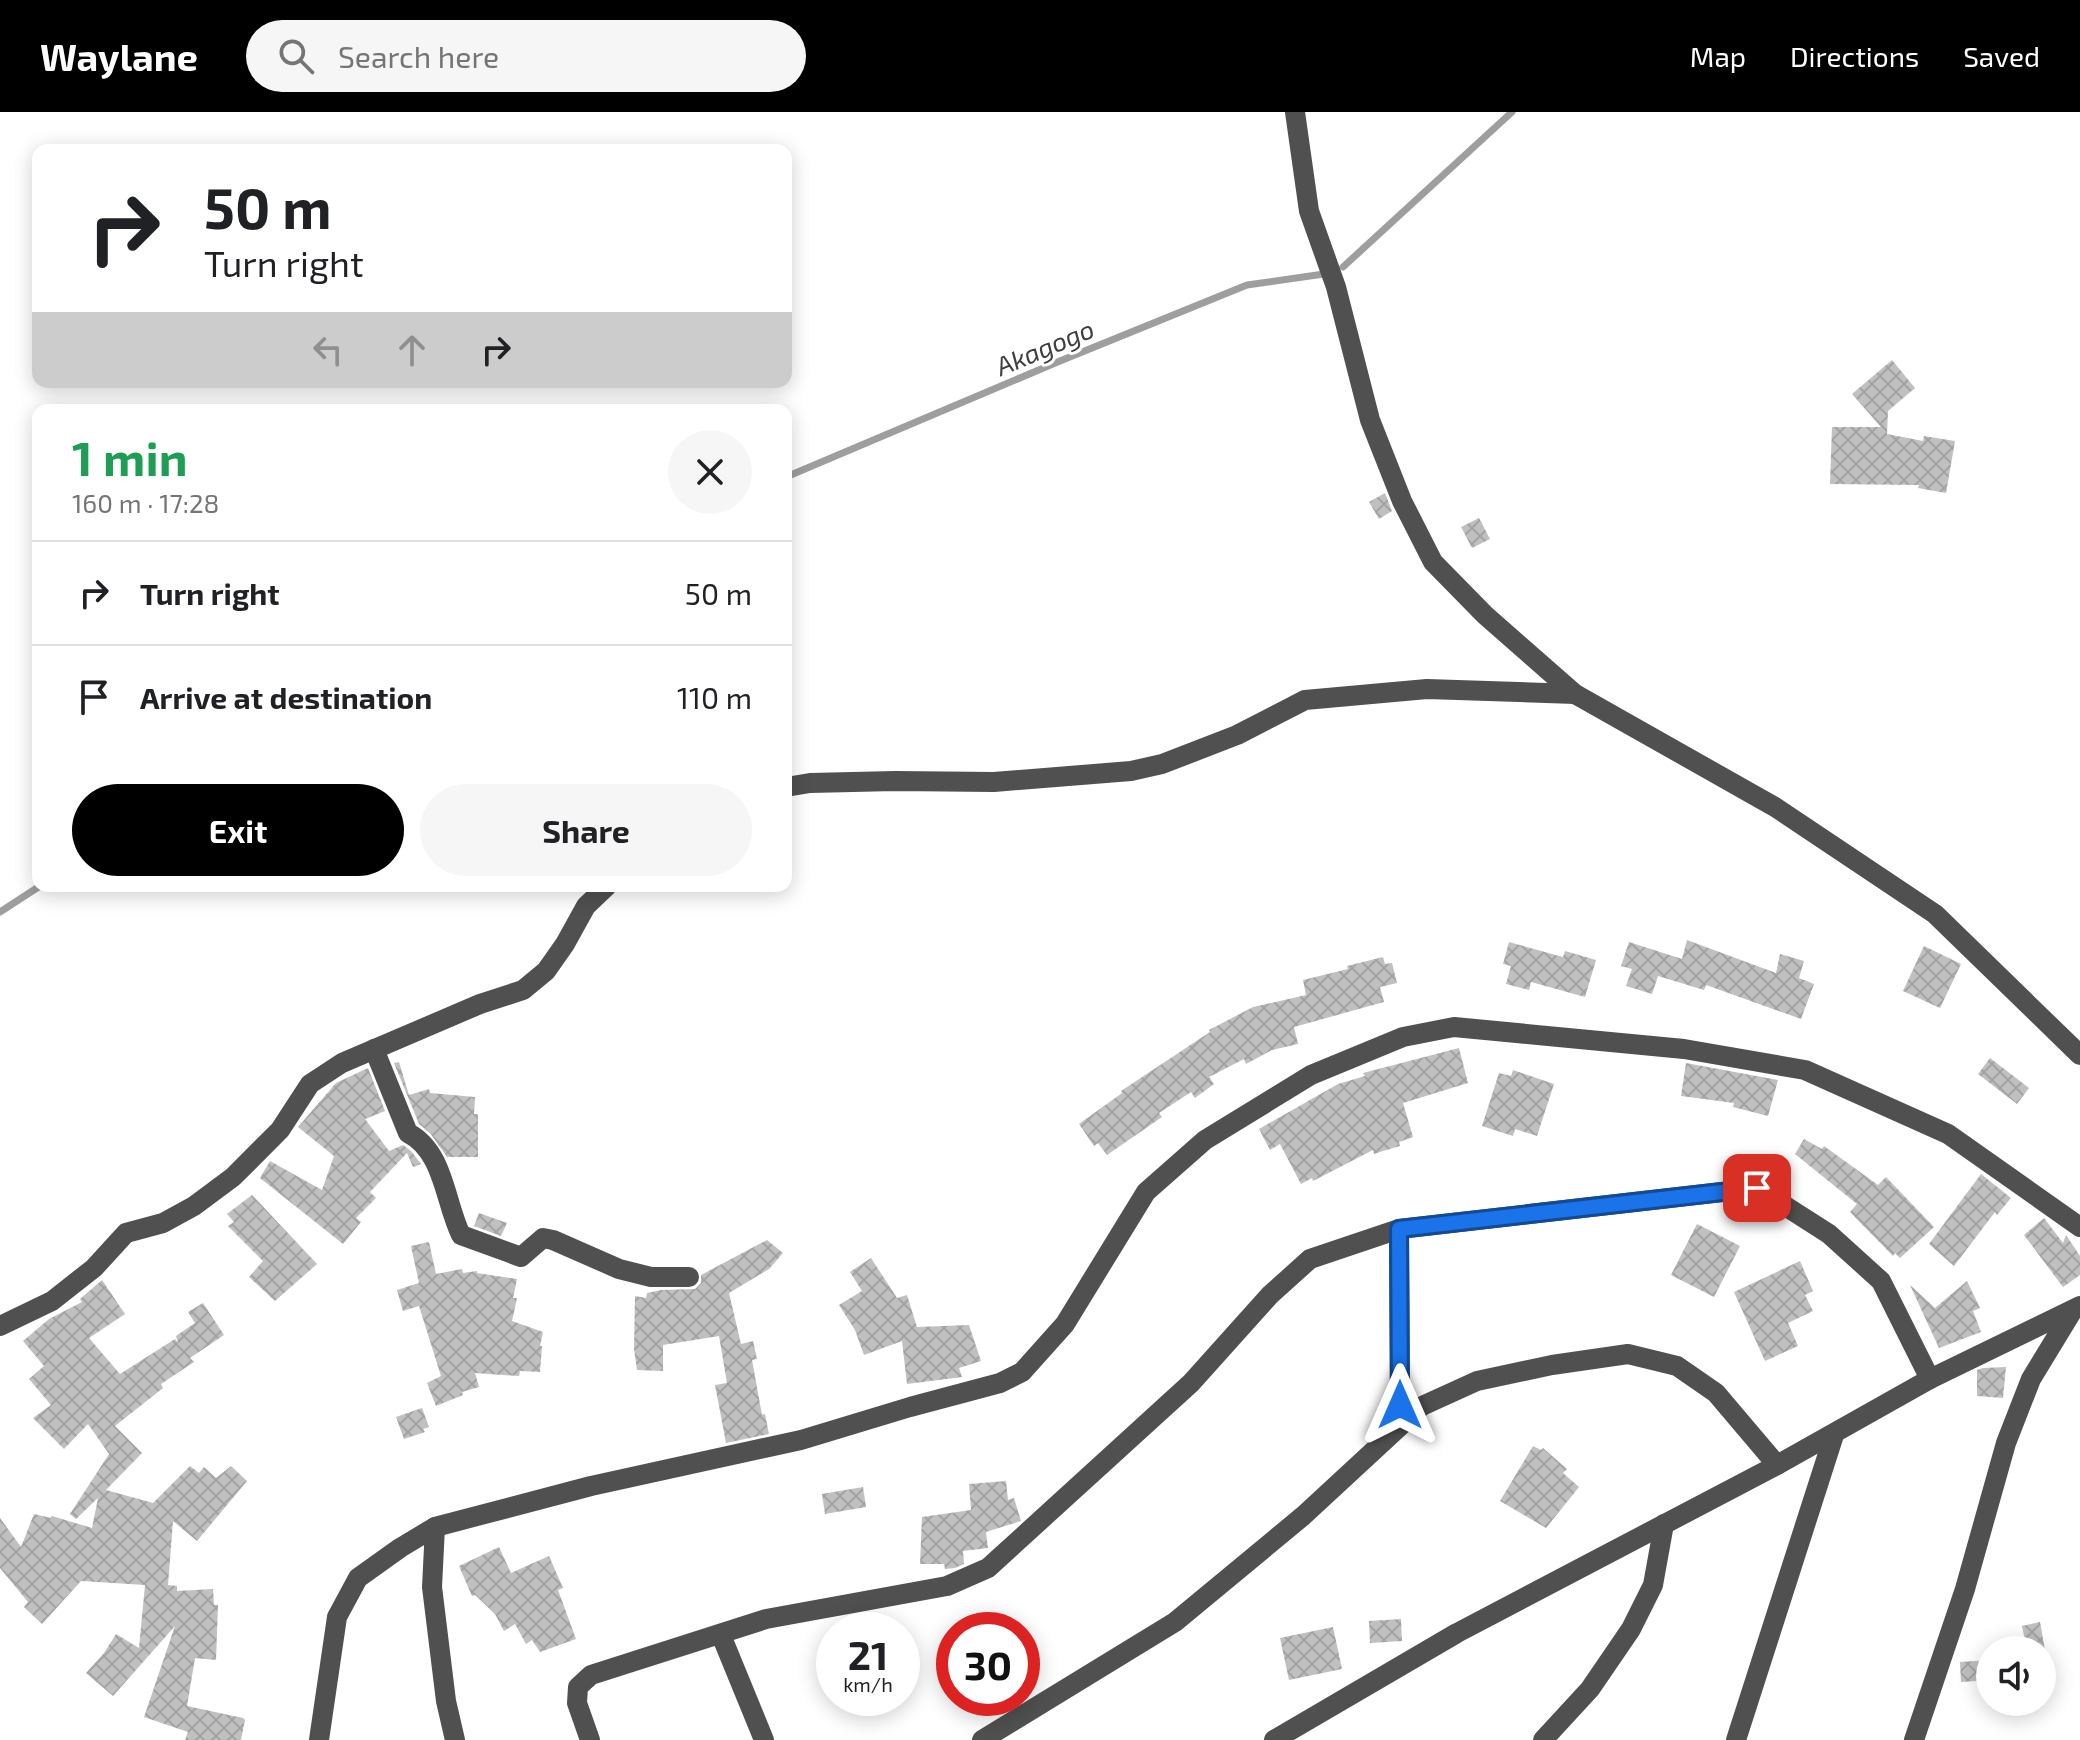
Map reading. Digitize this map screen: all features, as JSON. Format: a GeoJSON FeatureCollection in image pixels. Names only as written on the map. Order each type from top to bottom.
{"type":"FeatureCollection","features":[{"type":"Feature","properties":{"kind":"street"},"geometry":{"type":"LineString","coordinates":[[1295,112],[1309,211],[1336,287],[1370,420],[1402,501],[1433,562],[1485,615],[1575,694],[1775,807],[1935,914],[2080,1055]]}},
{"type":"Feature","properties":{"kind":"street"},"geometry":{"type":"LineString","coordinates":[[792,786],[895,781],[994,782],[1131,771],[1162,764],[1237,735],[1305,700],[1427,689],[1575,694]]}},
{"type":"Feature","properties":{"kind":"street"},"geometry":{"type":"LineString","coordinates":[[0,1326],[52,1301],[94,1268],[126,1233],[163,1223],[194,1206],[233,1177],[280,1130],[310,1084],[342,1063],[480,1004],[523,990],[546,971],[586,906],[601,892]]}},
{"type":"Feature","properties":{"kind":"street"},"geometry":{"type":"LineString","coordinates":[[319,1740],[337,1617],[358,1578],[400,1548],[435,1527],[591,1486],[801,1440],[1000,1383],[1022,1372],[1065,1324],[1146,1192],[1205,1140],[1311,1075],[1403,1037],[1454,1027],[1684,1049],[1805,1070],[1948,1134],[2080,1227]]}},
{"type":"Feature","properties":{"kind":"street"},"geometry":{"type":"LineString","coordinates":[[374,1049],[408,1133],[426,1147],[441,1177],[461,1235],[521,1257],[543,1238],[619,1269],[651,1277],[689,1277]]}},
{"type":"Feature","properties":{"kind":"street"},"geometry":{"type":"LineString","coordinates":[[590,1740],[577,1703],[578,1687],[591,1675],[630,1660],[766,1619],[947,1586],[988,1568],[1191,1383],[1270,1295],[1310,1259],[1399,1229],[1757,1188],[1829,1234],[1881,1281],[1930,1379]]}},
{"type":"Feature","properties":{"kind":"street"},"geometry":{"type":"LineString","coordinates":[[1388,1436],[1400,1405],[1399,1229]]}},
{"type":"Feature","properties":{"kind":"street"},"geometry":{"type":"LineString","coordinates":[[1274,1740],[1457,1633],[1834,1435],[1930,1379],[2077,1308]]}},
{"type":"Feature","properties":{"kind":"street"},"geometry":{"type":"LineString","coordinates":[[1914,1740],[1965,1589],[2006,1443],[2031,1379],[2077,1308]]}},
{"type":"Feature","properties":{"kind":"street"},"geometry":{"type":"LineString","coordinates":[[982,1740],[1175,1622],[1303,1516],[1422,1406],[1477,1381],[1552,1365],[1628,1354],[1677,1366],[1716,1393],[1777,1465]]}},
{"type":"Feature","properties":{"kind":"street"},"geometry":{"type":"LineString","coordinates":[[1400,1405],[1422,1406]]}},
{"type":"Feature","properties":{"kind":"street"},"geometry":{"type":"LineString","coordinates":[[1736,1740],[1834,1435]]}},
{"type":"Feature","properties":{"kind":"street"},"geometry":{"type":"LineString","coordinates":[[1543,1740],[1590,1689],[1631,1629],[1653,1585],[1664,1524]]}},
{"type":"Feature","properties":{"kind":"street"},"geometry":{"type":"LineString","coordinates":[[435,1527],[432,1587],[446,1701],[455,1740]]}},
{"type":"Feature","properties":{"kind":"street"},"geometry":{"type":"LineString","coordinates":[[721,1635],[764,1740]]}},
{"type":"Feature","properties":{"kind":"building"},"geometry":{"type":"Polygon","coordinates":[[[1892,360],[1915,388],[1888,411],[1887,434],[1923,441],[1924,436],[1955,441],[1946,493],[1918,488],[1919,485],[1830,484],[1832,427],[1881,427],[1852,394],[1892,360]]]}},
{"type":"Feature","properties":{"kind":"building"},"geometry":{"type":"Polygon","coordinates":[[[1385,493],[1392,511],[1379,519],[1369,502],[1385,493]]]}},
{"type":"Feature","properties":{"kind":"building"},"geometry":{"type":"Polygon","coordinates":[[[1479,518],[1490,539],[1472,548],[1461,527],[1479,518]]]}},
{"type":"Feature","properties":{"kind":"building"},"geometry":{"type":"Polygon","coordinates":[[[1687,940],[1776,973],[1780,954],[1804,961],[1799,978],[1814,984],[1801,1019],[1706,985],[1704,990],[1658,976],[1652,994],[1626,986],[1632,969],[1621,966],[1629,942],[1682,959],[1687,940]]]}},
{"type":"Feature","properties":{"kind":"building"},"geometry":{"type":"Polygon","coordinates":[[[1509,942],[1563,957],[1565,951],[1596,960],[1585,997],[1531,982],[1529,990],[1506,984],[1511,966],[1503,964],[1509,942]]]}},
{"type":"Feature","properties":{"kind":"building"},"geometry":{"type":"Polygon","coordinates":[[[1924,946],[1961,964],[1940,1008],[1903,991],[1924,946]]]}},
{"type":"Feature","properties":{"kind":"building"},"geometry":{"type":"Polygon","coordinates":[[[1383,957],[1385,964],[1392,963],[1397,983],[1380,987],[1384,1002],[1294,1027],[1298,1044],[1272,1050],[1246,1064],[1244,1059],[1209,1077],[1214,1084],[1195,1098],[1191,1092],[1159,1113],[1162,1117],[1107,1155],[1098,1143],[1094,1146],[1079,1124],[1209,1030],[1253,1007],[1306,995],[1303,980],[1383,957]]]}},
{"type":"Feature","properties":{"kind":"building"},"geometry":{"type":"Polygon","coordinates":[[[1459,1048],[1468,1083],[1403,1103],[1413,1137],[1399,1142],[1400,1146],[1374,1154],[1373,1150],[1313,1181],[1312,1178],[1301,1184],[1280,1144],[1270,1150],[1259,1129],[1338,1084],[1365,1076],[1363,1073],[1459,1048]]]}},
{"type":"Feature","properties":{"kind":"building"},"geometry":{"type":"Polygon","coordinates":[[[1990,1058],[2029,1088],[2017,1104],[1978,1074],[1990,1058]]]}},
{"type":"Feature","properties":{"kind":"building"},"geometry":{"type":"Polygon","coordinates":[[[399,1062],[409,1095],[429,1089],[430,1093],[475,1097],[478,1157],[447,1157],[430,1133],[419,1124],[394,1063],[399,1062]]]}},
{"type":"Feature","properties":{"kind":"building"},"geometry":{"type":"Polygon","coordinates":[[[1686,1063],[1778,1080],[1768,1116],[1733,1107],[1734,1103],[1681,1096],[1686,1063]]]}},
{"type":"Feature","properties":{"kind":"building"},"geometry":{"type":"Polygon","coordinates":[[[368,1068],[385,1111],[365,1119],[389,1151],[403,1145],[421,1164],[413,1167],[407,1153],[370,1192],[376,1198],[356,1218],[361,1222],[343,1244],[260,1178],[270,1161],[322,1190],[334,1156],[298,1127],[336,1083],[368,1068]]]}},
{"type":"Feature","properties":{"kind":"building"},"geometry":{"type":"Polygon","coordinates":[[[1513,1070],[1554,1084],[1537,1136],[1515,1129],[1513,1136],[1482,1126],[1499,1073],[1511,1076],[1513,1070]]]}},
{"type":"Feature","properties":{"kind":"building"},"geometry":{"type":"Polygon","coordinates":[[[1804,1139],[1822,1149],[1824,1146],[1878,1185],[1886,1177],[1934,1227],[1900,1258],[1895,1253],[1893,1256],[1850,1212],[1857,1204],[1795,1154],[1804,1139]]]}},
{"type":"Feature","properties":{"kind":"building"},"geometry":{"type":"Polygon","coordinates":[[[1981,1174],[2011,1198],[1997,1215],[1995,1212],[1954,1266],[1929,1244],[1981,1174]]]}},
{"type":"Feature","properties":{"kind":"building"},"geometry":{"type":"Polygon","coordinates":[[[252,1195],[317,1264],[275,1301],[249,1277],[263,1261],[228,1226],[234,1222],[227,1214],[252,1195]]]}},
{"type":"Feature","properties":{"kind":"building"},"geometry":{"type":"Polygon","coordinates":[[[479,1213],[507,1223],[501,1236],[474,1226],[479,1213]]]}},
{"type":"Feature","properties":{"kind":"building"},"geometry":{"type":"Polygon","coordinates":[[[2044,1218],[2063,1243],[2066,1235],[2080,1256],[2080,1275],[2063,1287],[2024,1235],[2044,1218]]]}},
{"type":"Feature","properties":{"kind":"building"},"geometry":{"type":"Polygon","coordinates":[[[1697,1224],[1740,1246],[1714,1297],[1671,1275],[1697,1224]]]}},
{"type":"Feature","properties":{"kind":"building"},"geometry":{"type":"Polygon","coordinates":[[[767,1240],[783,1253],[769,1269],[729,1293],[741,1344],[753,1341],[757,1359],[752,1360],[762,1415],[765,1414],[769,1434],[726,1443],[715,1385],[727,1383],[719,1336],[663,1345],[663,1371],[637,1370],[634,1349],[635,1296],[646,1298],[647,1293],[661,1290],[695,1289],[701,1283],[701,1275],[767,1240]]]}},
{"type":"Feature","properties":{"kind":"building"},"geometry":{"type":"Polygon","coordinates":[[[429,1242],[436,1274],[462,1269],[463,1273],[477,1271],[517,1279],[512,1321],[543,1332],[540,1372],[520,1371],[519,1376],[475,1373],[479,1387],[436,1406],[427,1383],[441,1376],[419,1306],[403,1311],[397,1290],[419,1283],[411,1246],[429,1242]]]}},
{"type":"Feature","properties":{"kind":"building"},"geometry":{"type":"Polygon","coordinates":[[[871,1258],[897,1298],[907,1295],[917,1327],[969,1325],[981,1361],[959,1368],[962,1377],[907,1384],[902,1341],[864,1355],[855,1330],[839,1305],[862,1291],[850,1272],[871,1258]]]}},
{"type":"Feature","properties":{"kind":"building"},"geometry":{"type":"Polygon","coordinates":[[[1800,1261],[1813,1291],[1805,1295],[1813,1311],[1788,1323],[1798,1346],[1765,1361],[1734,1292],[1800,1261]]]}},
{"type":"Feature","properties":{"kind":"building"},"geometry":{"type":"Polygon","coordinates":[[[102,1280],[125,1314],[89,1338],[120,1374],[175,1339],[178,1343],[176,1336],[195,1323],[188,1312],[203,1303],[224,1335],[190,1358],[194,1362],[161,1384],[163,1388],[115,1426],[142,1453],[106,1490],[153,1503],[190,1466],[199,1473],[204,1467],[216,1478],[231,1466],[247,1481],[197,1541],[173,1521],[168,1585],[177,1586],[177,1591],[213,1589],[214,1605],[218,1605],[216,1660],[195,1658],[187,1706],[243,1718],[241,1740],[185,1740],[188,1732],[144,1717],[175,1626],[113,1696],[86,1673],[116,1634],[139,1648],[145,1585],[81,1581],[42,1624],[24,1607],[28,1602],[0,1568],[0,1518],[21,1547],[34,1514],[92,1528],[98,1498],[76,1519],[70,1514],[109,1454],[88,1424],[64,1449],[33,1418],[51,1405],[29,1379],[44,1366],[23,1341],[49,1319],[82,1302],[80,1299],[102,1280]]]}},
{"type":"Feature","properties":{"kind":"building"},"geometry":{"type":"Polygon","coordinates":[[[1967,1281],[1980,1308],[1973,1311],[1981,1332],[1939,1348],[1910,1285],[1935,1308],[1967,1281]]]}},
{"type":"Feature","properties":{"kind":"building"},"geometry":{"type":"Polygon","coordinates":[[[2006,1367],[2003,1398],[1977,1396],[1977,1370],[2006,1367]]]}},
{"type":"Feature","properties":{"kind":"building"},"geometry":{"type":"Polygon","coordinates":[[[422,1408],[429,1427],[423,1429],[425,1432],[404,1439],[396,1417],[422,1408]]]}},
{"type":"Feature","properties":{"kind":"building"},"geometry":{"type":"Polygon","coordinates":[[[1533,1446],[1543,1448],[1567,1469],[1563,1473],[1579,1487],[1546,1528],[1500,1501],[1533,1446]]]}},
{"type":"Feature","properties":{"kind":"building"},"geometry":{"type":"Polygon","coordinates":[[[1006,1481],[1008,1500],[1014,1498],[1021,1521],[986,1532],[988,1548],[963,1551],[964,1564],[955,1568],[945,1569],[944,1564],[920,1564],[922,1517],[971,1510],[969,1484],[1006,1481]]]}},
{"type":"Feature","properties":{"kind":"building"},"geometry":{"type":"Polygon","coordinates":[[[863,1487],[866,1507],[825,1514],[822,1494],[863,1487]]]}},
{"type":"Feature","properties":{"kind":"building"},"geometry":{"type":"Polygon","coordinates":[[[499,1547],[511,1573],[549,1556],[563,1588],[558,1590],[576,1639],[540,1652],[532,1640],[526,1644],[515,1624],[504,1631],[495,1614],[475,1595],[472,1596],[459,1566],[499,1547]]]}},
{"type":"Feature","properties":{"kind":"building"},"geometry":{"type":"Polygon","coordinates":[[[1401,1619],[1402,1641],[1370,1643],[1369,1621],[1401,1619]]]}},
{"type":"Feature","properties":{"kind":"building"},"geometry":{"type":"Polygon","coordinates":[[[2040,1622],[2042,1636],[2024,1636],[2022,1626],[2040,1622]]]}},
{"type":"Feature","properties":{"kind":"building"},"geometry":{"type":"Polygon","coordinates":[[[1333,1627],[1342,1669],[1289,1680],[1280,1638],[1333,1627]]]}},
{"type":"Feature","properties":{"kind":"building"},"geometry":{"type":"Polygon","coordinates":[[[1976,1661],[1976,1681],[1961,1682],[1960,1662],[1976,1661]]]}},
{"type":"Feature","properties":{"kind":"waterway","name":"Akagogo"},"geometry":{"type":"LineString","coordinates":[[1343,267],[1512,112]]}},
{"type":"Feature","properties":{"kind":"waterway","name":"Akagogo"},"geometry":{"type":"LineString","coordinates":[[792,474],[1247,285],[1324,274]]}},
{"type":"Feature","properties":{"kind":"waterway","name":"Akagogo"},"geometry":{"type":"LineString","coordinates":[[0,912],[32,891]]}},
{"type":"Feature","properties":{"kind":"route"},"geometry":{"type":"LineString","coordinates":[[1400,1405],[1399,1229],[1757,1188]]}}]}
